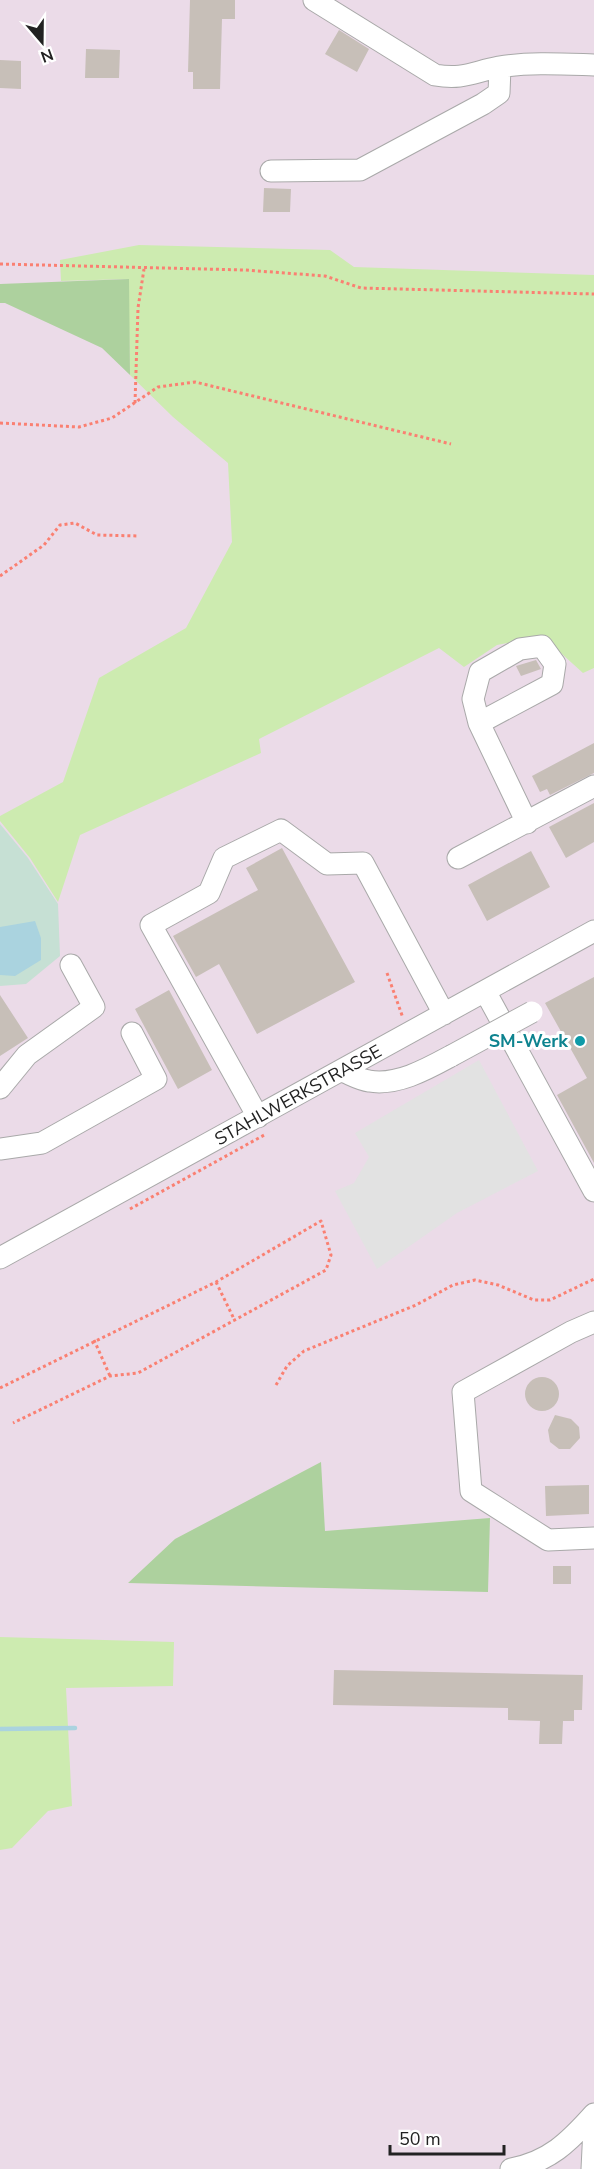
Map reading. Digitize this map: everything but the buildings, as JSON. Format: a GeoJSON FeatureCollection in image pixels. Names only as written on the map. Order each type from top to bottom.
{"type":"FeatureCollection","features":[{"type":"Feature","properties":{"kind":"street"},"geometry":{"type":"LineString","coordinates":[[314,0],[435,75],[454,79],[500,67],[543,64],[594,65]]}},
{"type":"Feature","properties":{"kind":"street"},"geometry":{"type":"LineString","coordinates":[[271,171],[360,170],[483,104],[499,93],[500,67]]}},
{"type":"Feature","properties":{"kind":"street"},"geometry":{"type":"LineString","coordinates":[[479,723],[527,823]]}},
{"type":"Feature","properties":{"kind":"street"},"geometry":{"type":"LineString","coordinates":[[458,858],[594,786]]}},
{"type":"Feature","properties":{"kind":"street"},"geometry":{"type":"LineString","coordinates":[[258,1117],[152,925],[209,893],[224,858],[281,830],[327,864],[363,863],[444,1014]]}},
{"type":"Feature","properties":{"kind":"street","name":"STAHLWERKSTRASSE"},"geometry":{"type":"LineString","coordinates":[[0,1258],[594,931]]}},
{"type":"Feature","properties":{"kind":"street"},"geometry":{"type":"LineString","coordinates":[[0,1088],[27,1054],[94,1007],[71,965]]}},
{"type":"Feature","properties":{"kind":"street"},"geometry":{"type":"LineString","coordinates":[[485,991],[594,1191]]}},
{"type":"Feature","properties":{"kind":"street"},"geometry":{"type":"LineString","coordinates":[[342,1071],[369,1081],[398,1080],[429,1069],[532,1012]]}},
{"type":"Feature","properties":{"kind":"street"},"geometry":{"type":"LineString","coordinates":[[0,1149],[42,1143],[156,1079],[132,1033]]}},
{"type":"Feature","properties":{"kind":"street"},"geometry":{"type":"LineString","coordinates":[[594,1322],[571,1332],[463,1392],[471,1491],[548,1540],[594,1538]]}},
{"type":"Feature","properties":{"kind":"street"},"geometry":{"type":"LineString","coordinates":[[512,2169],[534,2165],[571,2139],[594,2114]]}},
{"type":"Feature","properties":{"kind":"street"},"geometry":{"type":"LineString","coordinates":[[592,2169],[594,2128]]}},
{"type":"Feature","properties":{"kind":"path"},"geometry":{"type":"LineString","coordinates":[[0,264],[256,271],[325,276],[361,288],[405,291],[594,294]]}},
{"type":"Feature","properties":{"kind":"path"},"geometry":{"type":"LineString","coordinates":[[135,403],[138,308],[144,269]]}},
{"type":"Feature","properties":{"kind":"path"},"geometry":{"type":"LineString","coordinates":[[0,423],[79,427],[112,418],[158,387],[195,382],[451,444]]}},
{"type":"Feature","properties":{"kind":"path"},"geometry":{"type":"LineString","coordinates":[[0,576],[44,545],[60,525],[75,523],[97,535],[139,536]]}},
{"type":"Feature","properties":{"kind":"path"},"geometry":{"type":"LineString","coordinates":[[387,973],[401,1015],[410,1033]]}},
{"type":"Feature","properties":{"kind":"path"},"geometry":{"type":"LineString","coordinates":[[0,1389],[93,1340],[216,1282],[321,1221],[331,1255],[326,1270],[138,1373],[110,1376],[13,1423]]}},
{"type":"Feature","properties":{"kind":"path"},"geometry":{"type":"LineString","coordinates":[[276,1385],[287,1366],[304,1351],[416,1305],[453,1285],[475,1281],[498,1285],[534,1300],[550,1300],[594,1279]]}},
{"type":"Feature","properties":{"kind":"path"},"geometry":{"type":"LineString","coordinates":[[216,1282],[235,1321]]}},
{"type":"Feature","properties":{"kind":"path"},"geometry":{"type":"LineString","coordinates":[[93,1340],[110,1376]]}},
{"type":"Feature","properties":{"kind":"shaded area"},"geometry":{"type":"Polygon","coordinates":[[[0,0],[594,0],[594,2169],[0,2169],[0,0]]]}},
{"type":"Feature","properties":{"kind":"shaded area"},"geometry":{"type":"Polygon","coordinates":[[[479,1060],[538,1171],[457,1213],[377,1269],[335,1191],[354,1183],[369,1157],[355,1133],[479,1060]]]}},
{"type":"Feature","properties":{"kind":"green space"},"geometry":{"type":"Polygon","coordinates":[[[139,245],[330,250],[354,267],[594,275],[594,668],[583,673],[542,636],[497,645],[464,667],[439,648],[259,739],[261,753],[80,835],[58,902],[30,858],[0,821],[0,816],[63,782],[99,678],[186,628],[232,542],[228,463],[173,417],[130,375],[128,279],[61,281],[60,260],[139,245]]]}},
{"type":"Feature","properties":{"kind":"green space"},"geometry":{"type":"Polygon","coordinates":[[[129,279],[130,375],[102,348],[5,303],[0,303],[0,284],[129,279]]]}},
{"type":"Feature","properties":{"kind":"green space"},"geometry":{"type":"Polygon","coordinates":[[[0,824],[28,858],[58,904],[60,956],[26,984],[0,986],[0,824]]]}},
{"type":"Feature","properties":{"kind":"green space"},"geometry":{"type":"Polygon","coordinates":[[[321,1462],[325,1531],[490,1518],[488,1592],[128,1583],[175,1539],[321,1462]]]}},
{"type":"Feature","properties":{"kind":"green space"},"geometry":{"type":"Polygon","coordinates":[[[0,1637],[174,1642],[173,1686],[66,1688],[72,1806],[48,1811],[12,1848],[0,1850],[0,1637]]]}},
{"type":"Feature","properties":{"kind":"water"},"geometry":{"type":"Polygon","coordinates":[[[35,921],[41,938],[41,960],[15,976],[0,975],[0,927],[35,921]]]}},
{"type":"Feature","properties":{"kind":"waterway"},"geometry":{"type":"LineString","coordinates":[[0,1729],[75,1728]]}},
{"type":"Feature","properties":{"kind":"place","name":"SM-Werk"},"geometry":{"type":"Point","coordinates":[580,1041]}}]}
